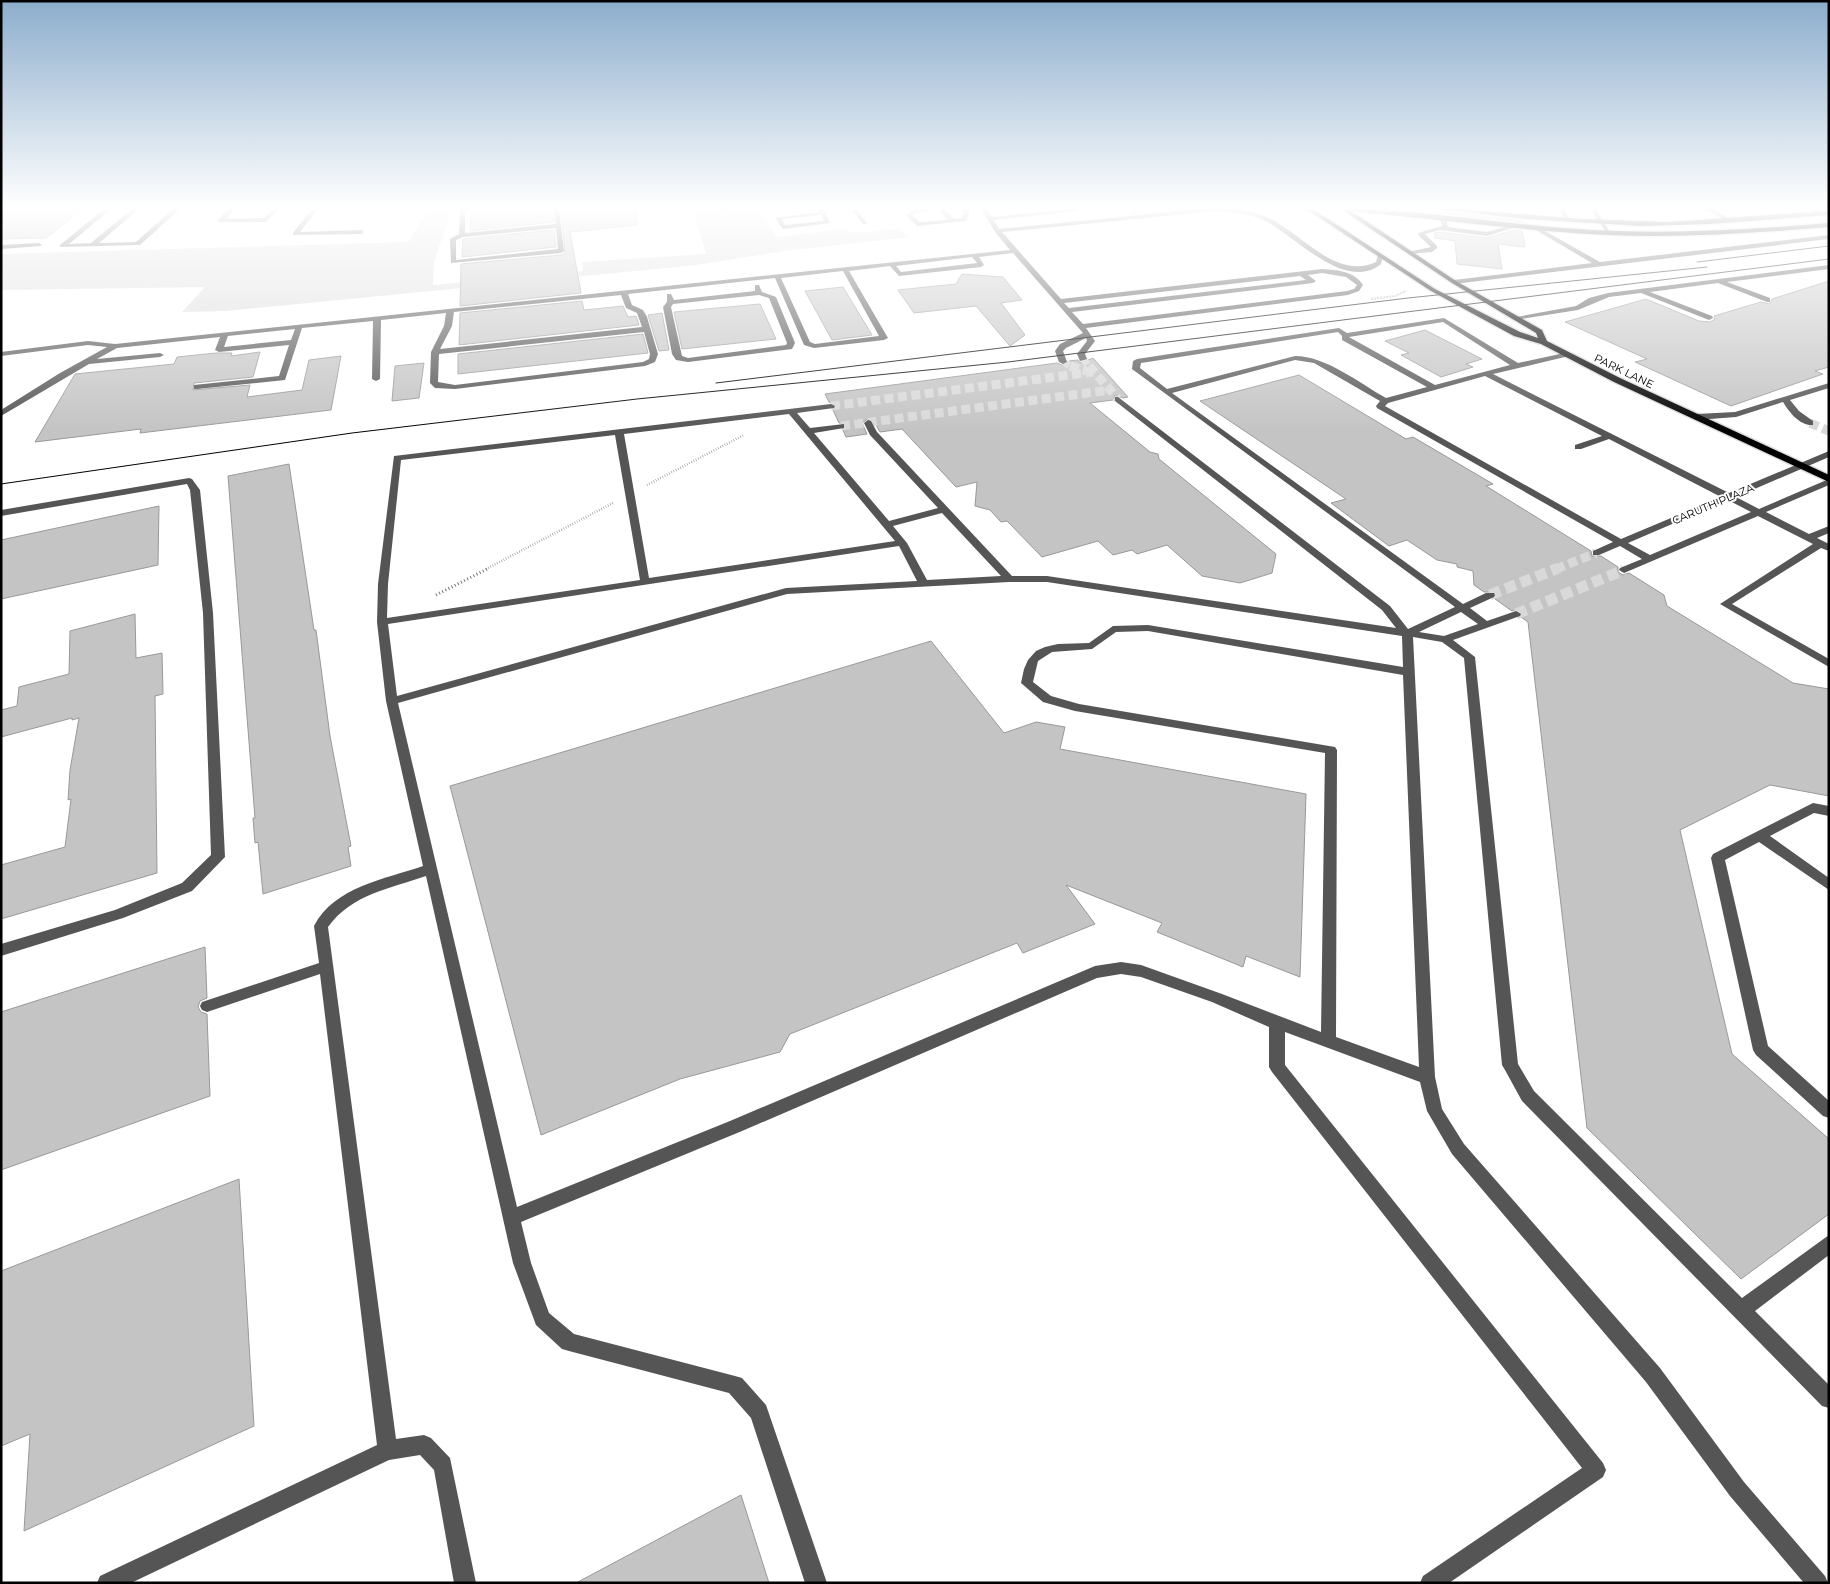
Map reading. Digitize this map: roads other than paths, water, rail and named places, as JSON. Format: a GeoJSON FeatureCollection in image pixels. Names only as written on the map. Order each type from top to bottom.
{"type":"FeatureCollection","features":[{"type":"Feature","properties":{"kind":"main road","name":"PARK LANE"},"geometry":{"type":"LineString","coordinates":[[1423,283],[1517,334],[1544,342],[1696,417],[1802,466],[1829,481]]}},
{"type":"Feature","properties":{"kind":"main road","name":"PARK LANE"},"geometry":{"type":"LineString","coordinates":[[1456,283],[1539,332],[1544,342]]}},
{"type":"Feature","properties":{"kind":"street"},"geometry":{"type":"LineString","coordinates":[[1,354],[88,342],[115,346],[716,283]]}},
{"type":"Feature","properties":{"kind":"street"},"geometry":{"type":"LineString","coordinates":[[756,283],[759,293]]}},
{"type":"Feature","properties":{"kind":"street"},"geometry":{"type":"LineString","coordinates":[[780,283],[808,343],[814,346],[884,338],[853,283]]}},
{"type":"Feature","properties":{"kind":"street"},"geometry":{"type":"LineString","coordinates":[[1043,283],[1088,334],[1091,341],[1088,347],[1080,354],[1083,360]]}},
{"type":"Feature","properties":{"kind":"street"},"geometry":{"type":"LineString","coordinates":[[1059,301],[1215,283]]}},
{"type":"Feature","properties":{"kind":"street"},"geometry":{"type":"LineString","coordinates":[[1068,310],[1296,283]]}},
{"type":"Feature","properties":{"kind":"street"},"geometry":{"type":"LineString","coordinates":[[1082,326],[1348,294],[1357,290],[1360,285],[1358,283]]}},
{"type":"Feature","properties":{"kind":"street"},"geometry":{"type":"LineString","coordinates":[[1515,318],[1578,308],[1592,300],[1608,295],[1704,283]]}},
{"type":"Feature","properties":{"kind":"street"},"geometry":{"type":"LineString","coordinates":[[1724,283],[1768,300]]}},
{"type":"Feature","properties":{"kind":"street"},"geometry":{"type":"LineString","coordinates":[[666,288],[671,302]]}},
{"type":"Feature","properties":{"kind":"street"},"geometry":{"type":"LineString","coordinates":[[1642,291],[1709,318]]}},
{"type":"Feature","properties":{"kind":"street"},"geometry":{"type":"LineString","coordinates":[[450,312],[448,326],[436,352],[434,383],[438,386],[455,387],[645,364],[652,360],[654,354],[647,329],[640,312],[629,306],[624,293]]}},
{"type":"Feature","properties":{"kind":"street"},"geometry":{"type":"LineString","coordinates":[[759,293],[772,297],[792,343],[789,347],[688,360],[679,358],[676,354],[667,307],[671,302],[759,293]]}},
{"type":"Feature","properties":{"kind":"street"},"geometry":{"type":"LineString","coordinates":[[376,319],[376,379]]}},
{"type":"Feature","properties":{"kind":"street"},"geometry":{"type":"LineString","coordinates":[[1346,335],[1444,320],[1517,366]]}},
{"type":"Feature","properties":{"kind":"street"},"geometry":{"type":"LineString","coordinates":[[198,387],[282,378],[299,327]]}},
{"type":"Feature","properties":{"kind":"street"},"geometry":{"type":"LineString","coordinates":[[436,352],[647,329]]}},
{"type":"Feature","properties":{"kind":"street"},"geometry":{"type":"LineString","coordinates":[[1433,387],[1345,338],[1346,335],[1339,330],[1137,361],[1136,369],[1486,625]]}},
{"type":"Feature","properties":{"kind":"street"},"geometry":{"type":"LineString","coordinates":[[1063,362],[1059,351],[1063,346],[1088,334]]}},
{"type":"Feature","properties":{"kind":"street"},"geometry":{"type":"LineString","coordinates":[[225,335],[219,350],[294,342]]}},
{"type":"Feature","properties":{"kind":"street"},"geometry":{"type":"LineString","coordinates":[[1,414],[115,346]]}},
{"type":"Feature","properties":{"kind":"street"},"geometry":{"type":"LineString","coordinates":[[86,363],[160,354]]}},
{"type":"Feature","properties":{"kind":"street"},"geometry":{"type":"LineString","coordinates":[[1566,354],[1433,387],[1385,401],[1380,406],[1650,559]]}},
{"type":"Feature","properties":{"kind":"street"},"geometry":{"type":"LineString","coordinates":[[1166,392],[1295,358],[1306,358],[1317,361],[1385,401]]}},
{"type":"Feature","properties":{"kind":"street"},"geometry":{"type":"LineString","coordinates":[[1486,373],[1825,546]]}},
{"type":"Feature","properties":{"kind":"street"},"geometry":{"type":"LineString","coordinates":[[1696,417],[1736,414],[1829,385]]}},
{"type":"Feature","properties":{"kind":"street"},"geometry":{"type":"LineString","coordinates":[[1118,399],[1386,608],[1407,635],[1427,1077],[1435,1111],[1458,1149],[1653,1375],[1738,1489],[1818,1583]]}},
{"type":"Feature","properties":{"kind":"street"},"geometry":{"type":"LineString","coordinates":[[1786,399],[1789,407],[1810,423]]}},
{"type":"Feature","properties":{"kind":"street"},"geometry":{"type":"LineString","coordinates":[[816,1583],[758,1412],[735,1385],[569,1342],[542,1319],[522,1263],[430,869],[392,701],[382,622],[385,550],[397,458],[831,406]]}},
{"type":"Feature","properties":{"kind":"street"},"geometry":{"type":"LineString","coordinates":[[791,411],[902,543],[924,584]]}},
{"type":"Feature","properties":{"kind":"street"},"geometry":{"type":"LineString","coordinates":[[868,423],[873,433],[1009,579]]}},
{"type":"Feature","properties":{"kind":"street"},"geometry":{"type":"LineString","coordinates":[[808,431],[841,426]]}},
{"type":"Feature","properties":{"kind":"street"},"geometry":{"type":"LineString","coordinates":[[619,431],[645,582]]}},
{"type":"Feature","properties":{"kind":"street"},"geometry":{"type":"LineString","coordinates":[[1578,447],[1609,436]]}},
{"type":"Feature","properties":{"kind":"street","name":"CARUTH PLAZA"},"geometry":{"type":"LineString","coordinates":[[1596,553],[1829,454]]}},
{"type":"Feature","properties":{"kind":"street"},"geometry":{"type":"LineString","coordinates":[[1,513],[189,481],[195,490],[208,613],[218,857],[187,887],[118,914],[1,950]]}},
{"type":"Feature","properties":{"kind":"street","name":"CARUTH PLAZA"},"geometry":{"type":"LineString","coordinates":[[1624,570],[1829,481]]}},
{"type":"Feature","properties":{"kind":"street"},"geometry":{"type":"LineString","coordinates":[[887,525],[944,509]]}},
{"type":"Feature","properties":{"kind":"street"},"geometry":{"type":"LineString","coordinates":[[1808,538],[1829,529]]}},
{"type":"Feature","properties":{"kind":"street"},"geometry":{"type":"LineString","coordinates":[[382,622],[902,543]]}},
{"type":"Feature","properties":{"kind":"street"},"geometry":{"type":"LineString","coordinates":[[1825,546],[1725,604],[1829,664]]}},
{"type":"Feature","properties":{"kind":"street"},"geometry":{"type":"LineString","coordinates":[[392,701],[786,591],[1009,579],[1047,579],[1445,640],[1516,614]]}},
{"type":"Feature","properties":{"kind":"street"},"geometry":{"type":"LineString","coordinates":[[1407,635],[1422,624],[1464,608],[1490,595]]}},
{"type":"Feature","properties":{"kind":"street"},"geometry":{"type":"LineString","coordinates":[[1328,1041],[1331,750],[1079,708],[1047,699],[1027,682],[1027,668],[1036,656],[1052,647],[1092,646],[1113,628],[1148,628],[1409,672]]}},
{"type":"Feature","properties":{"kind":"street"},"geometry":{"type":"LineString","coordinates":[[1445,640],[1469,657],[1510,1065],[1528,1096],[1740,1311],[1827,1394]]}},
{"type":"Feature","properties":{"kind":"street"},"geometry":{"type":"LineString","coordinates":[[1829,811],[1813,808],[1718,858],[1761,1050],[1829,1111]]}},
{"type":"Feature","properties":{"kind":"street"},"geometry":{"type":"LineString","coordinates":[[1760,836],[1829,885]]}},
{"type":"Feature","properties":{"kind":"street"},"geometry":{"type":"LineString","coordinates":[[388,1450],[321,926],[333,910],[352,896],[430,869]]}},
{"type":"Feature","properties":{"kind":"street"},"geometry":{"type":"LineString","coordinates":[[207,1006],[327,966]]}},
{"type":"Feature","properties":{"kind":"street"},"geometry":{"type":"LineString","coordinates":[[511,1218],[727,1129],[1095,972],[1121,968],[1141,971],[1427,1077]]}},
{"type":"Feature","properties":{"kind":"street"},"geometry":{"type":"LineString","coordinates":[[1277,1023],[1277,1067],[1596,1470],[1430,1583]]}},
{"type":"Feature","properties":{"kind":"street"},"geometry":{"type":"LineString","coordinates":[[1740,1311],[1829,1244]]}},
{"type":"Feature","properties":{"kind":"street"},"geometry":{"type":"LineString","coordinates":[[107,1583],[388,1450],[424,1445],[443,1465],[465,1583]]}},
{"type":"Feature","properties":{"kind":"tunnel"},"geometry":{"type":"LineString","coordinates":[[1083,359],[1090,367]]}},
{"type":"Feature","properties":{"kind":"tunnel"},"geometry":{"type":"LineString","coordinates":[[1063,362],[1070,366]]}},
{"type":"Feature","properties":{"kind":"tunnel"},"geometry":{"type":"LineString","coordinates":[[1070,366],[1086,371]]}},
{"type":"Feature","properties":{"kind":"tunnel"},"geometry":{"type":"LineString","coordinates":[[1089,366],[1118,399]]}},
{"type":"Feature","properties":{"kind":"tunnel"},"geometry":{"type":"LineString","coordinates":[[831,406],[1093,372]]}},
{"type":"Feature","properties":{"kind":"tunnel"},"geometry":{"type":"LineString","coordinates":[[841,426],[1110,390]]}},
{"type":"Feature","properties":{"kind":"tunnel"},"geometry":{"type":"LineString","coordinates":[[1810,423],[1829,431]]}},
{"type":"Feature","properties":{"kind":"tunnel"},"geometry":{"type":"LineString","coordinates":[[1556,569],[1596,553]]}},
{"type":"Feature","properties":{"kind":"tunnel"},"geometry":{"type":"LineString","coordinates":[[1490,595],[1559,568]]}},
{"type":"Feature","properties":{"kind":"tunnel"},"geometry":{"type":"LineString","coordinates":[[1516,614],[1624,570]]}},
{"type":"Feature","properties":{"kind":"tram line"},"geometry":{"type":"LineString","coordinates":[[716,383],[1408,298],[1553,283]]}},
{"type":"Feature","properties":{"kind":"tram line"},"geometry":{"type":"LineString","coordinates":[[1,484],[352,433],[637,399],[1008,362],[1638,283]]}}]}
